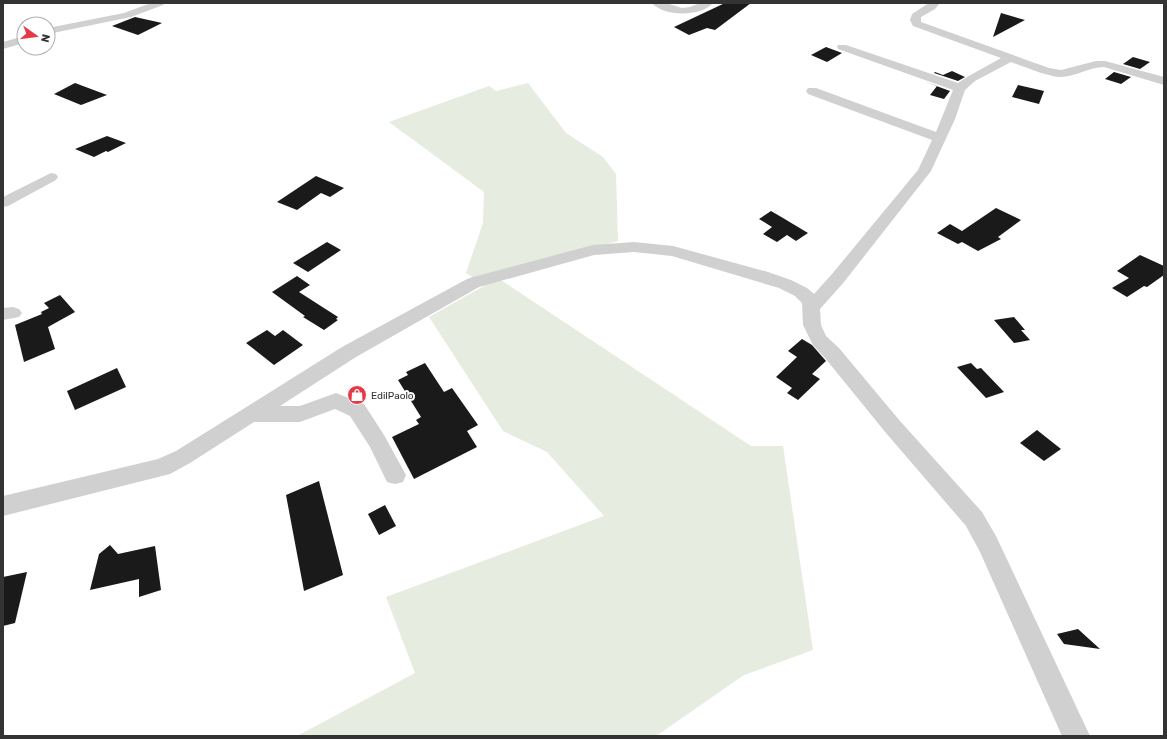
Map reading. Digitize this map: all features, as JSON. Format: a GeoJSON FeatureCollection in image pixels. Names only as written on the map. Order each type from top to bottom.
{"type":"FeatureCollection","features":[{"type":"Feature","properties":{"kind":"street"},"geometry":{"type":"LineString","coordinates":[[56,29],[127,15],[160,3]]}},
{"type":"Feature","properties":{"kind":"street"},"geometry":{"type":"LineString","coordinates":[[657,3],[685,12],[708,3]]}},
{"type":"Feature","properties":{"kind":"street"},"geometry":{"type":"LineString","coordinates":[[935,3],[916,16],[914,20],[917,24],[1010,58],[1058,74],[1096,64],[1105,64],[1164,81]]}},
{"type":"Feature","properties":{"kind":"street"},"geometry":{"type":"LineString","coordinates":[[3,46],[16,41]]}},
{"type":"Feature","properties":{"kind":"street"},"geometry":{"type":"LineString","coordinates":[[842,47],[960,88]]}},
{"type":"Feature","properties":{"kind":"street"},"geometry":{"type":"LineString","coordinates":[[812,307],[838,278],[924,171],[950,119],[960,88],[971,79],[1010,58]]}},
{"type":"Feature","properties":{"kind":"street"},"geometry":{"type":"LineString","coordinates":[[812,91],[940,138]]}},
{"type":"Feature","properties":{"kind":"street"},"geometry":{"type":"LineString","coordinates":[[3,203],[51,177]]}},
{"type":"Feature","properties":{"kind":"street"},"geometry":{"type":"LineString","coordinates":[[3,506],[162,467],[183,457],[349,352],[473,283],[599,249],[634,246],[673,251],[785,284],[801,292],[811,301],[812,325],[819,340],[832,353],[893,427],[974,519],[988,544],[1076,736]]}},
{"type":"Feature","properties":{"kind":"street"},"geometry":{"type":"LineString","coordinates":[[250,414],[300,414],[336,401],[357,410],[377,441],[395,475]]}},
{"type":"Feature","properties":{"kind":"shaded area"},"geometry":{"type":"Polygon","coordinates":[[[528,83],[566,133],[603,157],[616,174],[618,241],[475,279],[466,273],[483,223],[484,192],[389,122],[489,86],[496,91],[528,83]]]}},
{"type":"Feature","properties":{"kind":"shaded area"},"geometry":{"type":"Polygon","coordinates":[[[498,278],[751,446],[783,446],[813,650],[744,675],[656,736],[297,736],[415,673],[386,597],[604,516],[547,452],[503,431],[429,317],[498,278]]]}},
{"type":"Feature","properties":{"kind":"building"},"geometry":{"type":"Polygon","coordinates":[[[725,3],[751,3],[715,30],[707,28],[689,35],[674,27],[725,3]]]}},
{"type":"Feature","properties":{"kind":"building"},"geometry":{"type":"Polygon","coordinates":[[[1001,13],[1025,20],[993,37],[1001,13]]]}},
{"type":"Feature","properties":{"kind":"building"},"geometry":{"type":"Polygon","coordinates":[[[135,17],[162,23],[138,35],[112,26],[135,17]]]}},
{"type":"Feature","properties":{"kind":"building"},"geometry":{"type":"Polygon","coordinates":[[[826,47],[842,53],[827,62],[811,55],[826,47]]]}},
{"type":"Feature","properties":{"kind":"building"},"geometry":{"type":"Polygon","coordinates":[[[1133,57],[1150,62],[1140,69],[1123,64],[1133,57]]]}},
{"type":"Feature","properties":{"kind":"building"},"geometry":{"type":"Polygon","coordinates":[[[952,71],[965,77],[958,81],[934,73],[943,75],[952,71]]]}},
{"type":"Feature","properties":{"kind":"building"},"geometry":{"type":"Polygon","coordinates":[[[1114,72],[1131,77],[1121,84],[1105,79],[1114,72]]]}},
{"type":"Feature","properties":{"kind":"building"},"geometry":{"type":"Polygon","coordinates":[[[75,83],[107,95],[81,105],[54,94],[75,83]]]}},
{"type":"Feature","properties":{"kind":"building"},"geometry":{"type":"Polygon","coordinates":[[[1018,85],[1044,91],[1039,104],[1012,97],[1018,85]]]}},
{"type":"Feature","properties":{"kind":"building"},"geometry":{"type":"Polygon","coordinates":[[[937,86],[950,91],[944,99],[930,95],[937,86]]]}},
{"type":"Feature","properties":{"kind":"building"},"geometry":{"type":"Polygon","coordinates":[[[107,136],[126,143],[94,157],[75,149],[107,136]]]}},
{"type":"Feature","properties":{"kind":"building"},"geometry":{"type":"Polygon","coordinates":[[[316,176],[344,188],[330,197],[321,193],[297,210],[277,202],[316,176]]]}},
{"type":"Feature","properties":{"kind":"building"},"geometry":{"type":"Polygon","coordinates":[[[996,208],[1021,220],[998,237],[1001,239],[978,251],[962,242],[958,244],[937,233],[950,224],[962,231],[996,208]]]}},
{"type":"Feature","properties":{"kind":"building"},"geometry":{"type":"Polygon","coordinates":[[[771,211],[808,233],[796,241],[787,235],[777,242],[763,234],[772,227],[759,219],[771,211]]]}},
{"type":"Feature","properties":{"kind":"building"},"geometry":{"type":"Polygon","coordinates":[[[327,242],[341,250],[308,272],[293,263],[327,242]]]}},
{"type":"Feature","properties":{"kind":"building"},"geometry":{"type":"Polygon","coordinates":[[[1140,255],[1164,266],[1164,275],[1147,287],[1144,286],[1127,297],[1112,288],[1129,278],[1117,271],[1140,255]]]}},
{"type":"Feature","properties":{"kind":"building"},"geometry":{"type":"Polygon","coordinates":[[[297,276],[310,285],[299,292],[338,317],[336,319],[338,320],[324,330],[303,317],[305,316],[272,292],[297,276]]]}},
{"type":"Feature","properties":{"kind":"building"},"geometry":{"type":"Polygon","coordinates":[[[60,295],[75,312],[48,327],[55,349],[24,362],[15,325],[42,314],[41,312],[49,308],[44,303],[60,295]]]}},
{"type":"Feature","properties":{"kind":"building"},"geometry":{"type":"Polygon","coordinates":[[[1014,317],[1025,330],[1021,330],[1030,340],[1014,343],[994,320],[1014,317]]]}},
{"type":"Feature","properties":{"kind":"building"},"geometry":{"type":"Polygon","coordinates":[[[267,330],[275,336],[283,330],[303,345],[274,365],[246,343],[267,330]]]}},
{"type":"Feature","properties":{"kind":"building"},"geometry":{"type":"Polygon","coordinates":[[[802,339],[812,345],[826,361],[812,374],[820,379],[798,400],[787,393],[792,388],[776,377],[797,357],[788,351],[802,339]]]}},
{"type":"Feature","properties":{"kind":"building"},"geometry":{"type":"Polygon","coordinates":[[[425,363],[444,392],[452,388],[478,425],[467,431],[477,447],[414,479],[392,437],[419,424],[416,420],[421,417],[398,380],[408,375],[406,372],[425,363]]]}},
{"type":"Feature","properties":{"kind":"building"},"geometry":{"type":"Polygon","coordinates":[[[971,363],[977,369],[981,368],[1004,392],[986,398],[957,367],[971,363]]]}},
{"type":"Feature","properties":{"kind":"building"},"geometry":{"type":"Polygon","coordinates":[[[117,368],[126,387],[75,410],[67,391],[117,368]]]}},
{"type":"Feature","properties":{"kind":"building"},"geometry":{"type":"Polygon","coordinates":[[[1037,430],[1061,449],[1044,461],[1020,443],[1037,430]]]}},
{"type":"Feature","properties":{"kind":"building"},"geometry":{"type":"Polygon","coordinates":[[[319,481],[343,575],[304,591],[286,495],[319,481]]]}},
{"type":"Feature","properties":{"kind":"building"},"geometry":{"type":"Polygon","coordinates":[[[385,505],[396,526],[379,535],[368,514],[385,505]]]}},
{"type":"Feature","properties":{"kind":"building"},"geometry":{"type":"Polygon","coordinates":[[[110,545],[118,554],[155,546],[161,590],[139,597],[139,579],[90,590],[99,554],[110,545]]]}},
{"type":"Feature","properties":{"kind":"building"},"geometry":{"type":"Polygon","coordinates":[[[27,572],[15,623],[3,626],[3,577],[27,572]]]}},
{"type":"Feature","properties":{"kind":"building"},"geometry":{"type":"Polygon","coordinates":[[[1078,629],[1100,649],[1064,644],[1057,634],[1078,629]]]}},
{"type":"Feature","properties":{"kind":"place","name":"EdilPaolo"},"geometry":{"type":"Point","coordinates":[357,395]}}]}
